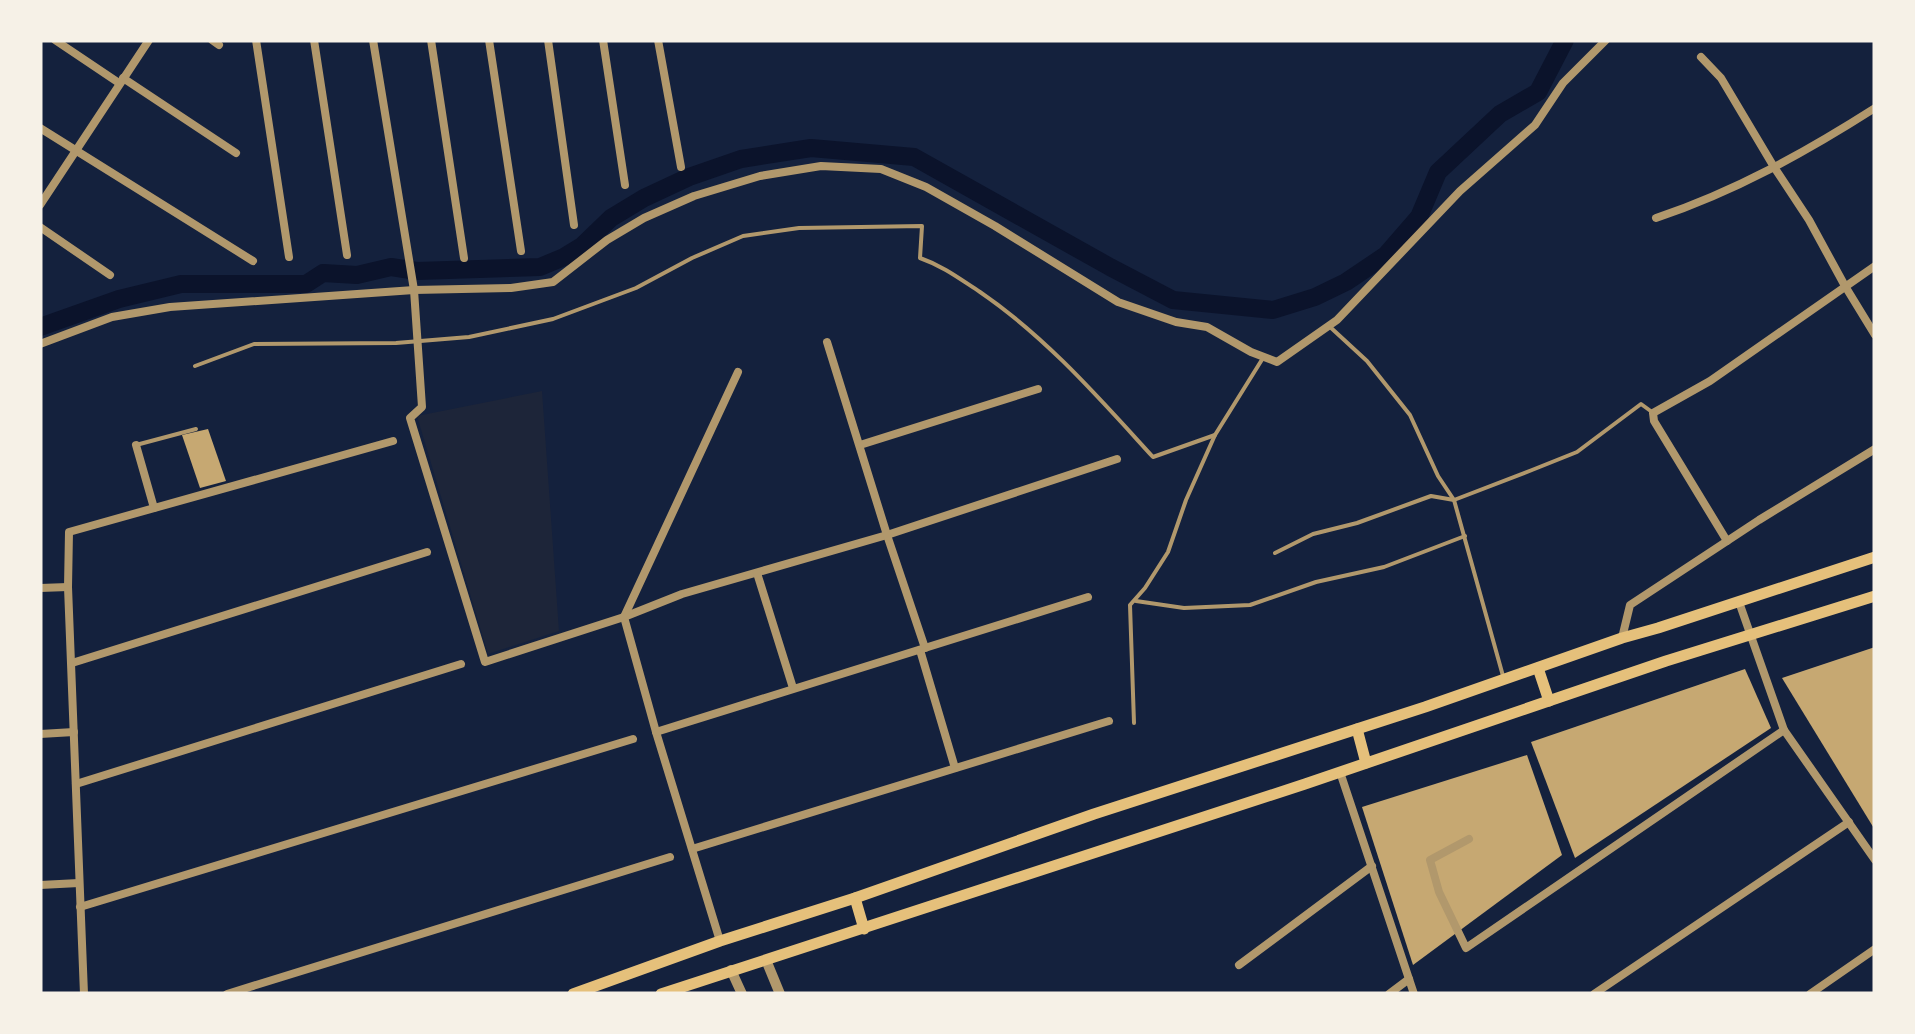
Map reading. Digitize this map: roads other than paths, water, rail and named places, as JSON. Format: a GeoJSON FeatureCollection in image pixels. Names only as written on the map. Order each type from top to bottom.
{"type":"FeatureCollection","features":[{"type":"Feature","properties":{"kind":"main road"},"geometry":{"type":"LineString","coordinates":[[573,994],[1094,814],[1875,557]]}},
{"type":"Feature","properties":{"kind":"main road"},"geometry":{"type":"LineString","coordinates":[[661,994],[1875,596]]}},
{"type":"Feature","properties":{"kind":"main road"},"geometry":{"type":"LineString","coordinates":[[1538,668],[1549,701]]}},
{"type":"Feature","properties":{"kind":"main road"},"geometry":{"type":"LineString","coordinates":[[1357,729],[1366,763]]}},
{"type":"Feature","properties":{"kind":"main road"},"geometry":{"type":"LineString","coordinates":[[856,898],[864,929]]}},
{"type":"Feature","properties":{"kind":"main road"},"geometry":{"type":"LineString","coordinates":[[621,977],[627,994]]}},
{"type":"Feature","properties":{"kind":"street"},"geometry":{"type":"LineString","coordinates":[[55,40],[236,153]]}},
{"type":"Feature","properties":{"kind":"street"},"geometry":{"type":"LineString","coordinates":[[40,205],[149,40]]}},
{"type":"Feature","properties":{"kind":"street"},"geometry":{"type":"LineString","coordinates":[[256,40],[289,257]]}},
{"type":"Feature","properties":{"kind":"street"},"geometry":{"type":"LineString","coordinates":[[314,40],[347,256]]}},
{"type":"Feature","properties":{"kind":"street"},"geometry":{"type":"LineString","coordinates":[[373,40],[414,290],[422,407],[410,418],[485,662],[682,594],[887,536],[1117,459]]}},
{"type":"Feature","properties":{"kind":"street"},"geometry":{"type":"LineString","coordinates":[[432,40],[464,258]]}},
{"type":"Feature","properties":{"kind":"street"},"geometry":{"type":"LineString","coordinates":[[489,40],[520,251]]}},
{"type":"Feature","properties":{"kind":"street"},"geometry":{"type":"LineString","coordinates":[[548,40],[574,225]]}},
{"type":"Feature","properties":{"kind":"street"},"geometry":{"type":"LineString","coordinates":[[603,40],[625,185]]}},
{"type":"Feature","properties":{"kind":"street"},"geometry":{"type":"LineString","coordinates":[[658,40],[681,167]]}},
{"type":"Feature","properties":{"kind":"street"},"geometry":{"type":"LineString","coordinates":[[40,344],[112,317],[170,307],[263,298],[511,288],[553,282],[607,240],[694,196],[760,176],[821,166],[881,169],[926,187],[1118,302],[1176,322],[1207,327],[1250,352],[1278,362],[1329,326],[1460,191],[1535,125],[1563,83],[1606,40]]}},
{"type":"Feature","properties":{"kind":"street"},"geometry":{"type":"LineString","coordinates":[[1701,57],[1721,78],[1810,220],[1875,335]]}},
{"type":"Feature","properties":{"kind":"street"},"geometry":{"type":"LineString","coordinates":[[1656,218],[1724,192],[1774,167],[1875,108]]}},
{"type":"Feature","properties":{"kind":"street"},"geometry":{"type":"LineString","coordinates":[[40,128],[253,261]]}},
{"type":"Feature","properties":{"kind":"street"},"geometry":{"type":"LineString","coordinates":[[40,228],[110,275]]}},
{"type":"Feature","properties":{"kind":"street"},"geometry":{"type":"LineString","coordinates":[[1727,541],[1654,422],[1653,413],[1710,382],[1875,266]]}},
{"type":"Feature","properties":{"kind":"street"},"geometry":{"type":"LineString","coordinates":[[827,342],[923,649],[955,768]]}},
{"type":"Feature","properties":{"kind":"street"},"geometry":{"type":"LineString","coordinates":[[720,941],[624,617],[738,372]]}},
{"type":"Feature","properties":{"kind":"street"},"geometry":{"type":"LineString","coordinates":[[860,445],[1038,389]]}},
{"type":"Feature","properties":{"kind":"street"},"geometry":{"type":"LineString","coordinates":[[84,994],[69,532],[393,442]]}},
{"type":"Feature","properties":{"kind":"street"},"geometry":{"type":"LineString","coordinates":[[136,445],[154,508]]}},
{"type":"Feature","properties":{"kind":"street"},"geometry":{"type":"LineString","coordinates":[[1622,638],[1630,605],[1875,449]]}},
{"type":"Feature","properties":{"kind":"street"},"geometry":{"type":"LineString","coordinates":[[72,663],[427,552]]}},
{"type":"Feature","properties":{"kind":"street"},"geometry":{"type":"LineString","coordinates":[[757,573],[792,688]]}},
{"type":"Feature","properties":{"kind":"street"},"geometry":{"type":"LineString","coordinates":[[40,588],[68,587]]}},
{"type":"Feature","properties":{"kind":"street"},"geometry":{"type":"LineString","coordinates":[[656,732],[1088,597]]}},
{"type":"Feature","properties":{"kind":"street"},"geometry":{"type":"LineString","coordinates":[[1739,602],[1784,730],[1875,860]]}},
{"type":"Feature","properties":{"kind":"street"},"geometry":{"type":"LineString","coordinates":[[76,784],[461,664]]}},
{"type":"Feature","properties":{"kind":"street"},"geometry":{"type":"LineString","coordinates":[[692,849],[1109,721]]}},
{"type":"Feature","properties":{"kind":"street"},"geometry":{"type":"LineString","coordinates":[[1468,839],[1430,860],[1466,948],[1784,730]]}},
{"type":"Feature","properties":{"kind":"street"},"geometry":{"type":"LineString","coordinates":[[40,734],[74,732]]}},
{"type":"Feature","properties":{"kind":"street"},"geometry":{"type":"LineString","coordinates":[[80,907],[633,739]]}},
{"type":"Feature","properties":{"kind":"street"},"geometry":{"type":"LineString","coordinates":[[1340,772],[1414,994]]}},
{"type":"Feature","properties":{"kind":"street"},"geometry":{"type":"LineString","coordinates":[[1594,994],[1849,822]]}},
{"type":"Feature","properties":{"kind":"street"},"geometry":{"type":"LineString","coordinates":[[228,994],[670,856]]}},
{"type":"Feature","properties":{"kind":"street"},"geometry":{"type":"LineString","coordinates":[[1238,965],[1372,866]]}},
{"type":"Feature","properties":{"kind":"street"},"geometry":{"type":"LineString","coordinates":[[40,885],[79,883]]}},
{"type":"Feature","properties":{"kind":"street"},"geometry":{"type":"LineString","coordinates":[[1810,994],[1875,949]]}},
{"type":"Feature","properties":{"kind":"street"},"geometry":{"type":"LineString","coordinates":[[766,960],[780,994]]}},
{"type":"Feature","properties":{"kind":"street"},"geometry":{"type":"LineString","coordinates":[[731,970],[742,994]]}},
{"type":"Feature","properties":{"kind":"street"},"geometry":{"type":"LineString","coordinates":[[1389,994],[1409,979]]}},
{"type":"Feature","properties":{"kind":"lane"},"geometry":{"type":"LineString","coordinates":[[195,366],[254,344],[469,337],[553,319],[636,288],[742,236],[799,228],[922,226],[920,258],[940,265],[1015,316],[1153,457],[1214,435]]}},
{"type":"Feature","properties":{"kind":"lane"},"geometry":{"type":"LineString","coordinates":[[1329,326],[1367,361],[1410,415],[1438,476],[1454,500],[1504,678]]}},
{"type":"Feature","properties":{"kind":"lane"},"geometry":{"type":"LineString","coordinates":[[1134,724],[1130,606],[1168,552],[1214,435],[1264,357]]}},
{"type":"Feature","properties":{"kind":"lane"},"geometry":{"type":"LineString","coordinates":[[1275,553],[1313,534],[1431,496],[1454,500],[1577,452],[1641,404],[1653,413]]}},
{"type":"Feature","properties":{"kind":"lane"},"geometry":{"type":"LineString","coordinates":[[136,445],[196,429]]}},
{"type":"Feature","properties":{"kind":"lane"},"geometry":{"type":"LineString","coordinates":[[1134,601],[1184,608],[1250,605],[1316,582],[1384,566],[1465,536]]}},
{"type":"Feature","properties":{"kind":"waterway"},"geometry":{"type":"LineString","coordinates":[[40,327],[119,299],[181,284],[306,284],[323,273],[357,275],[391,267],[417,271],[540,267],[582,246],[611,218],[644,198],[689,177],[741,159],[811,148],[914,157],[1173,300],[1273,310],[1346,282],[1386,255],[1419,217],[1438,172],[1500,114],[1538,92],[1565,40]]}}]}
